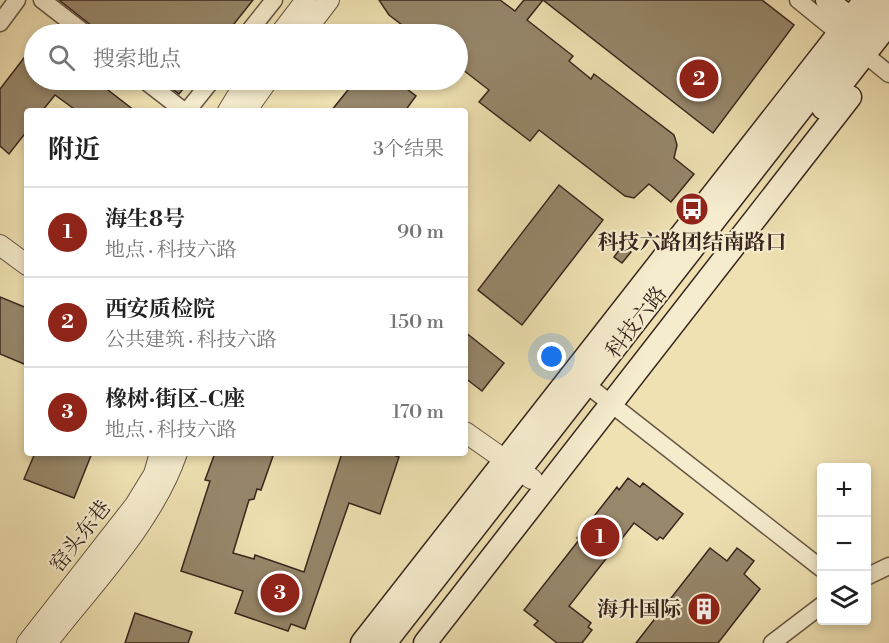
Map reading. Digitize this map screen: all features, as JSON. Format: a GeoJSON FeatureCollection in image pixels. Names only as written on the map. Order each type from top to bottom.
{"type":"FeatureCollection","features":[{"type":"Feature","properties":{"kind":"main road"},"geometry":{"type":"LineString","coordinates":[[828,0],[873,31]]}},
{"type":"Feature","properties":{"kind":"main road"},"geometry":{"type":"LineString","coordinates":[[425,643],[599,394],[873,31]]}},
{"type":"Feature","properties":{"kind":"main road"},"geometry":{"type":"LineString","coordinates":[[362,643],[519,469],[873,31]]}},
{"type":"Feature","properties":{"kind":"main road","name":"科技六路"},"geometry":{"type":"LineString","coordinates":[[385,643],[519,469],[599,394],[873,31]]}},
{"type":"Feature","properties":{"kind":"main road","name":"科技六路"},"geometry":{"type":"LineString","coordinates":[[404,643],[519,469]]}},
{"type":"Feature","properties":{"kind":"street"},"geometry":{"type":"LineString","coordinates":[[0,23],[17,0]]}},
{"type":"Feature","properties":{"kind":"street"},"geometry":{"type":"LineString","coordinates":[[42,0],[73,24]]}},
{"type":"Feature","properties":{"kind":"street"},"geometry":{"type":"LineString","coordinates":[[255,24],[274,0]]}},
{"type":"Feature","properties":{"kind":"street"},"geometry":{"type":"LineString","coordinates":[[288,24],[306,0]]}},
{"type":"Feature","properties":{"kind":"street"},"geometry":{"type":"LineString","coordinates":[[311,24],[329,0]]}},
{"type":"Feature","properties":{"kind":"street"},"geometry":{"type":"LineString","coordinates":[[798,0],[873,31]]}},
{"type":"Feature","properties":{"kind":"street"},"geometry":{"type":"LineString","coordinates":[[157,90],[181,108]]}},
{"type":"Feature","properties":{"kind":"street"},"geometry":{"type":"LineString","coordinates":[[188,108],[203,90]]}},
{"type":"Feature","properties":{"kind":"street"},"geometry":{"type":"LineString","coordinates":[[230,108],[241,90]]}},
{"type":"Feature","properties":{"kind":"street"},"geometry":{"type":"LineString","coordinates":[[248,108],[261,90]]}},
{"type":"Feature","properties":{"kind":"street"},"geometry":{"type":"LineString","coordinates":[[0,245],[24,264]]}},
{"type":"Feature","properties":{"kind":"street"},"geometry":{"type":"LineString","coordinates":[[599,394],[817,565]]}},
{"type":"Feature","properties":{"kind":"street"},"geometry":{"type":"LineString","coordinates":[[468,434],[519,469]]}},
{"type":"Feature","properties":{"kind":"street","name":"窑头东巷"},"geometry":{"type":"LineString","coordinates":[[27,643],[135,505],[154,474],[159,456]]}},
{"type":"Feature","properties":{"kind":"street","name":"窑头东巷"},"geometry":{"type":"LineString","coordinates":[[47,643],[145,516],[167,483],[176,456]]}},
{"type":"Feature","properties":{"kind":"street"},"geometry":{"type":"LineString","coordinates":[[871,575],[889,566]]}},
{"type":"Feature","properties":{"kind":"street"},"geometry":{"type":"LineString","coordinates":[[772,643],[817,609]]}},
{"type":"Feature","properties":{"kind":"building"},"geometry":{"type":"Polygon","coordinates":[[[59,0],[253,0],[234,24],[89,24],[59,0]]]}},
{"type":"Feature","properties":{"kind":"building"},"geometry":{"type":"Polygon","coordinates":[[[379,0],[500,0],[515,11],[524,0],[543,0],[527,20],[573,56],[569,61],[591,79],[594,74],[674,135],[677,145],[674,158],[694,174],[671,202],[649,184],[634,198],[625,196],[539,130],[530,141],[479,102],[489,90],[468,74],[468,24],[401,24],[389,15],[379,0]]]}},
{"type":"Feature","properties":{"kind":"building"},"geometry":{"type":"Polygon","coordinates":[[[543,0],[762,0],[794,25],[713,133],[543,0]]]}},
{"type":"Feature","properties":{"kind":"building"},"geometry":{"type":"Polygon","coordinates":[[[24,58],[24,90],[108,90],[131,108],[73,108],[55,95],[44,108],[24,108],[24,135],[9,154],[0,146],[0,89],[24,58]]]}},
{"type":"Feature","properties":{"kind":"building"},"geometry":{"type":"Polygon","coordinates":[[[348,90],[408,90],[416,96],[407,108],[333,108],[348,90]]]}},
{"type":"Feature","properties":{"kind":"building"},"geometry":{"type":"Polygon","coordinates":[[[559,185],[603,220],[522,325],[478,290],[559,185]]]}},
{"type":"Feature","properties":{"kind":"building"},"geometry":{"type":"Polygon","coordinates":[[[623,245],[631,252],[622,263],[614,257],[623,245]]]}},
{"type":"Feature","properties":{"kind":"building"},"geometry":{"type":"Polygon","coordinates":[[[0,297],[24,307],[24,364],[0,354],[0,297]]]}},
{"type":"Feature","properties":{"kind":"building"},"geometry":{"type":"Polygon","coordinates":[[[468,334],[504,363],[482,391],[468,380],[468,334]]]}},
{"type":"Feature","properties":{"kind":"building"},"geometry":{"type":"Polygon","coordinates":[[[34,456],[91,456],[74,498],[24,479],[34,456]]]}},
{"type":"Feature","properties":{"kind":"building"},"geometry":{"type":"Polygon","coordinates":[[[214,456],[273,456],[261,490],[257,489],[254,499],[249,500],[233,553],[254,559],[255,555],[304,572],[341,456],[399,457],[380,514],[349,503],[305,629],[291,624],[288,631],[235,613],[243,591],[181,571],[210,481],[205,480],[214,456]]]}},
{"type":"Feature","properties":{"kind":"building"},"geometry":{"type":"Polygon","coordinates":[[[628,478],[640,487],[643,483],[683,514],[663,539],[660,537],[657,540],[634,523],[569,606],[591,623],[588,627],[592,630],[582,643],[557,643],[534,625],[538,621],[524,610],[617,487],[619,490],[628,478]]]}},
{"type":"Feature","properties":{"kind":"building","name":"海升国际"},"geometry":{"type":"Polygon","coordinates":[[[710,548],[727,561],[737,548],[754,561],[744,574],[760,589],[718,643],[636,643],[710,548]]]}},
{"type":"Feature","properties":{"kind":"building"},"geometry":{"type":"Polygon","coordinates":[[[135,613],[192,632],[188,643],[125,643],[135,613]]]}},
{"type":"Feature","properties":{"kind":"place","name":"西安质检院"},"geometry":{"type":"Point","coordinates":[699,79]}},
{"type":"Feature","properties":{"kind":"place","name":"科技六路团结南路口"},"geometry":{"type":"Point","coordinates":[692,209]}},
{"type":"Feature","properties":{"kind":"place","name":"海生8号"},"geometry":{"type":"Point","coordinates":[600,537]}},
{"type":"Feature","properties":{"kind":"place","name":"橡树·街区-C座"},"geometry":{"type":"Point","coordinates":[280,593]}},
{"type":"Feature","properties":{"kind":"place","name":"海升国际"},"geometry":{"type":"Point","coordinates":[704,609]}}]}
